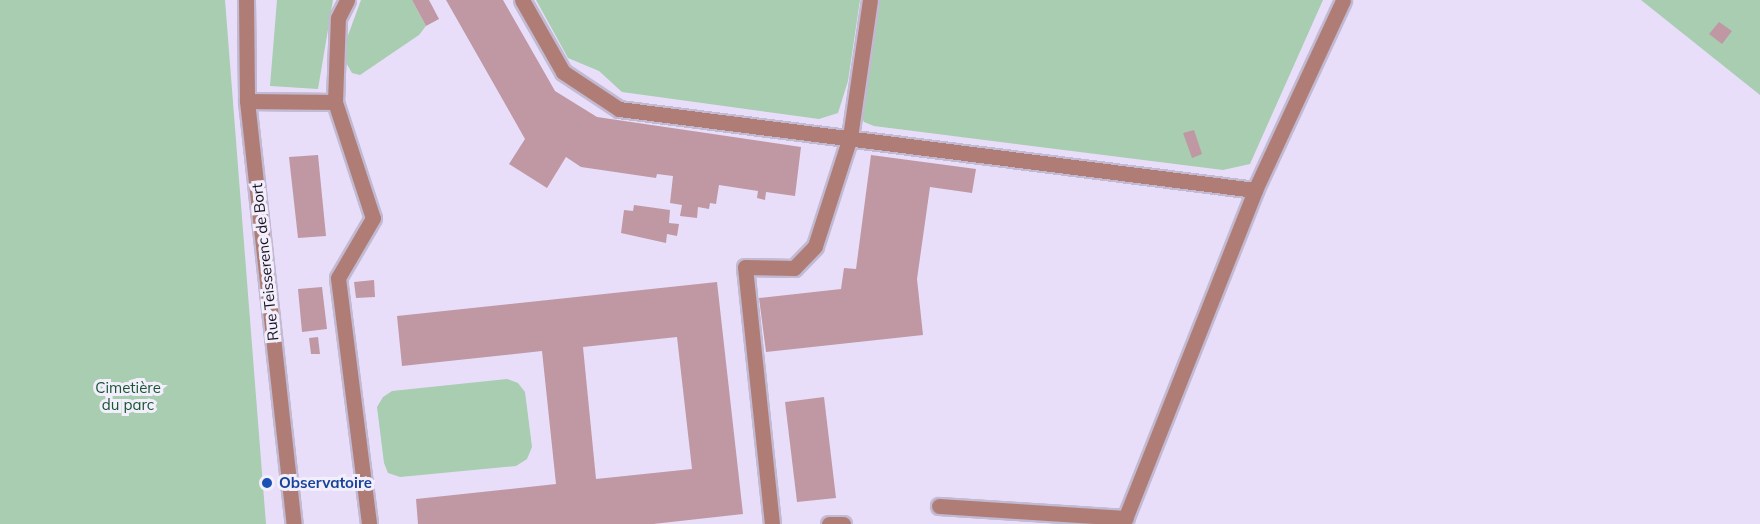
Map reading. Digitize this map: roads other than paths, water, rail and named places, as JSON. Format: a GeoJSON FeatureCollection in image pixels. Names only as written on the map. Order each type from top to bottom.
{"type":"FeatureCollection","features":[{"type":"Feature","properties":{"kind":"street","name":"Rue Teisserenc de Bort"},"geometry":{"type":"LineString","coordinates":[[246,0],[247,101],[294,524]]}},
{"type":"Feature","properties":{"kind":"street"},"geometry":{"type":"LineString","coordinates":[[347,0],[338,18],[335,102],[373,218],[338,278],[369,524]]}},
{"type":"Feature","properties":{"kind":"street"},"geometry":{"type":"LineString","coordinates":[[522,0],[563,72],[619,109],[1255,190]]}},
{"type":"Feature","properties":{"kind":"street"},"geometry":{"type":"LineString","coordinates":[[772,524],[745,267],[794,268],[815,246],[850,137],[870,0]]}},
{"type":"Feature","properties":{"kind":"street"},"geometry":{"type":"LineString","coordinates":[[939,506],[1124,521],[1255,190],[1343,0]]}},
{"type":"Feature","properties":{"kind":"street"},"geometry":{"type":"LineString","coordinates":[[247,101],[335,102]]}},
{"type":"Feature","properties":{"kind":"street"},"geometry":{"type":"LineString","coordinates":[[829,524],[843,524]]}},
{"type":"Feature","properties":{"kind":"place","name":"Observatoire"},"geometry":{"type":"Point","coordinates":[267,483]}},
{"type":"Feature","properties":{"kind":"park label","name":"Cimetière du parc"},"geometry":{"type":"Point","coordinates":[128,396]}}]}
